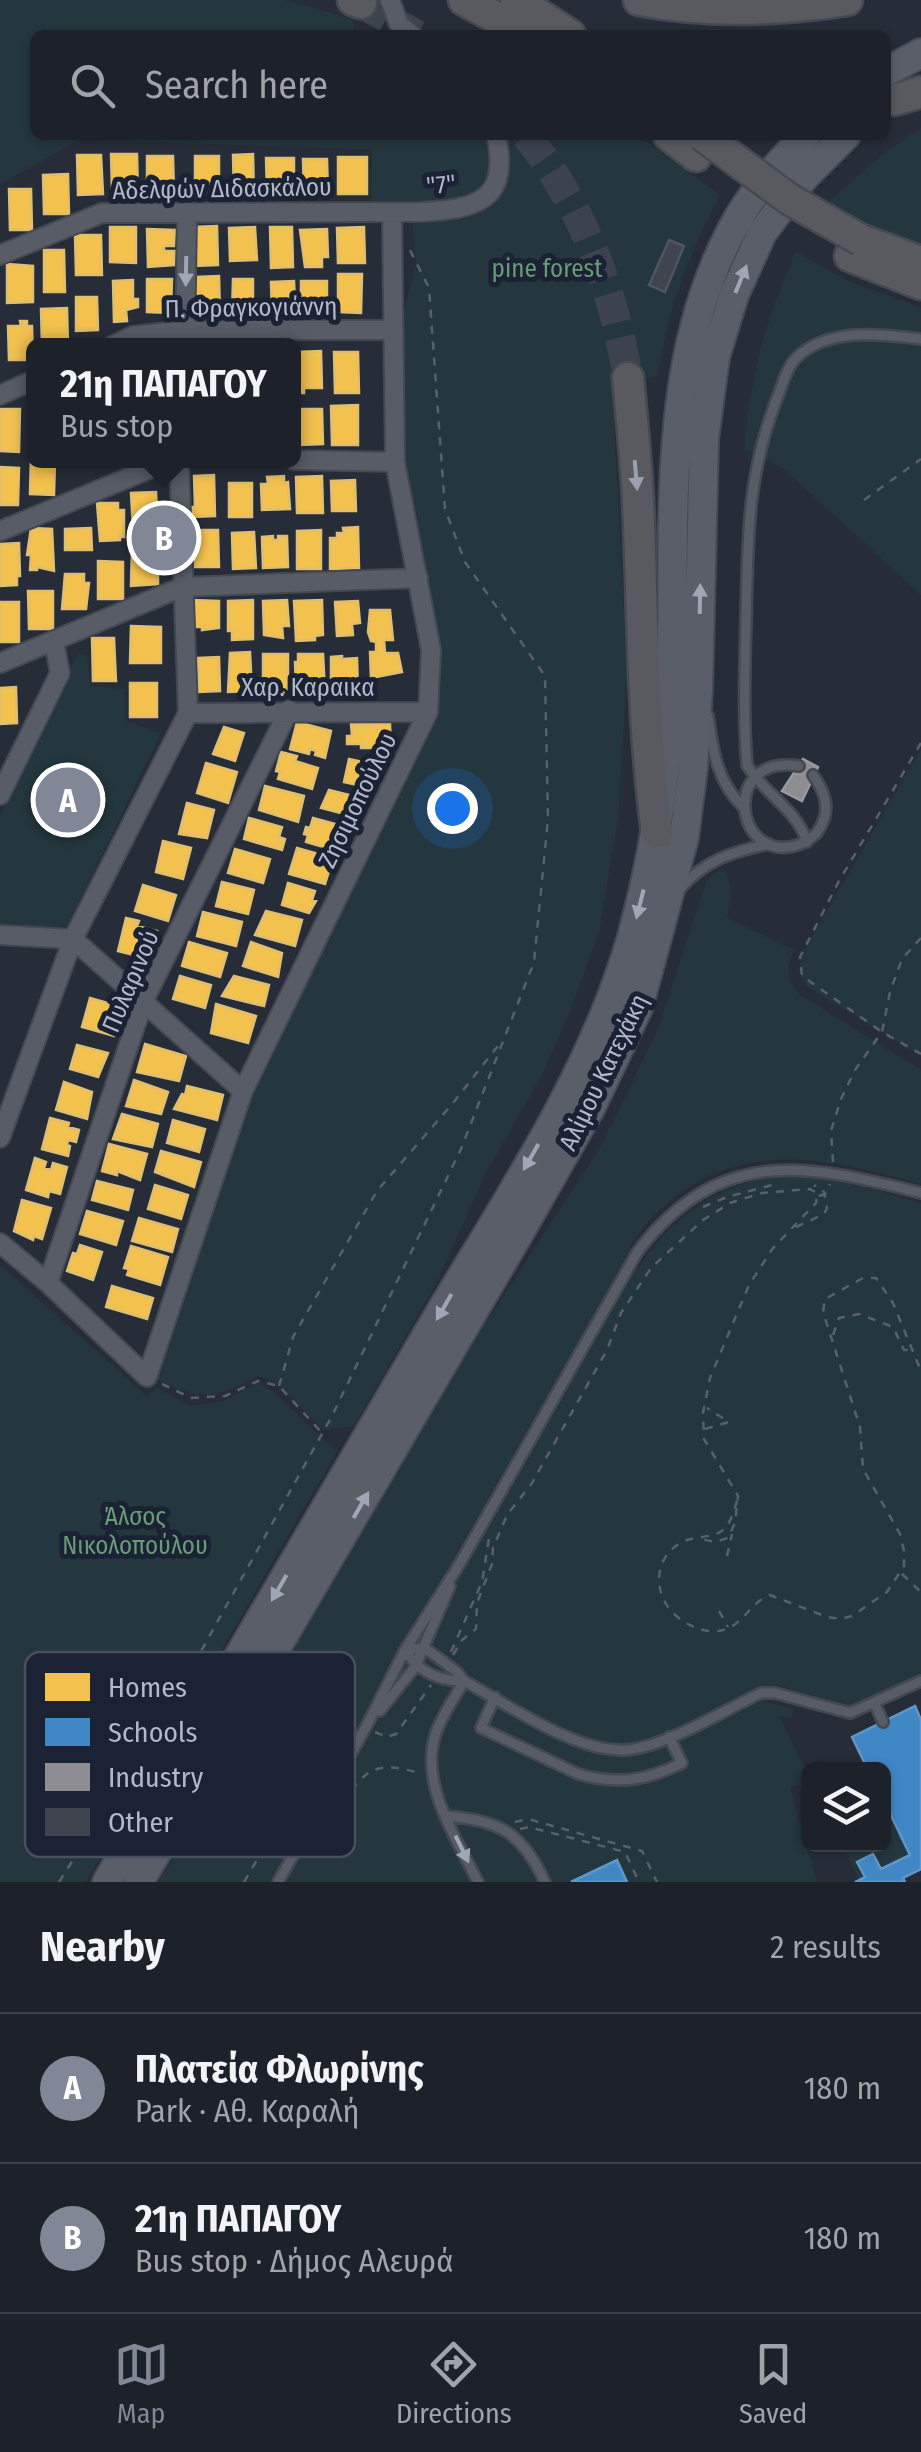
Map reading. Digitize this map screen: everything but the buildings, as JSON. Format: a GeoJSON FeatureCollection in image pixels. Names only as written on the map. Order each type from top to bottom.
{"type":"FeatureCollection","features":[{"type":"Feature","properties":{"kind":"highway"},"geometry":{"type":"LineString","coordinates":[[464,0],[519,30]]}},
{"type":"Feature","properties":{"kind":"highway"},"geometry":{"type":"LineString","coordinates":[[516,0],[562,30]]}},
{"type":"Feature","properties":{"kind":"highway"},"geometry":{"type":"LineString","coordinates":[[639,0],[725,10],[793,8],[847,0]]}},
{"type":"Feature","properties":{"kind":"highway"},"geometry":{"type":"LineString","coordinates":[[699,145],[789,200],[856,248],[921,284]]}},
{"type":"Feature","properties":{"kind":"highway"},"geometry":{"type":"LineString","coordinates":[[856,248],[921,262]]}},
{"type":"Feature","properties":{"kind":"highway"},"geometry":{"type":"LineString","coordinates":[[628,378],[638,499],[650,781],[657,832]]}},
{"type":"Feature","properties":{"kind":"main road"},"geometry":{"type":"LineString","coordinates":[[902,91],[921,53]]}},
{"type":"Feature","properties":{"kind":"main road","name":"Αλίμου Κατεχάκη"},"geometry":{"type":"LineString","coordinates":[[240,1652],[574,1080],[604,1021],[657,832],[671,687],[676,438],[688,350],[710,281],[738,218],[757,189],[801,140]]}},
{"type":"Feature","properties":{"kind":"main road","name":"Αλίμου Κατεχάκη"},"geometry":{"type":"LineString","coordinates":[[273,1652],[591,1107],[638,1008],[665,916],[689,801],[699,652],[704,439],[723,327],[762,233],[804,176],[841,140]]}},
{"type":"Feature","properties":{"kind":"main road","name":"Αλίμου Κατεχάκη"},"geometry":{"type":"LineString","coordinates":[[106,1882],[121,1857]]}},
{"type":"Feature","properties":{"kind":"main road","name":"Αλίμου Κατεχάκη"},"geometry":{"type":"LineString","coordinates":[[139,1882],[154,1857]]}},
{"type":"Feature","properties":{"kind":"street"},"geometry":{"type":"LineString","coordinates":[[368,1],[406,30]]}},
{"type":"Feature","properties":{"kind":"street","name":"\"7\""},"geometry":{"type":"LineString","coordinates":[[392,212],[449,210],[485,200],[496,186],[499,171],[496,140]]}},
{"type":"Feature","properties":{"kind":"street"},"geometry":{"type":"LineString","coordinates":[[185,338],[187,212]]}},
{"type":"Feature","properties":{"kind":"street","name":"Αδελφών Διδασκάλου"},"geometry":{"type":"LineString","coordinates":[[0,255],[102,214],[392,212]]}},
{"type":"Feature","properties":{"kind":"street","name":"Ζησιμοπούλου"},"geometry":{"type":"LineString","coordinates":[[147,1377],[243,1091],[428,712],[431,650],[395,462],[392,212]]}},
{"type":"Feature","properties":{"kind":"street","name":"Π. Φραγκογιάννη"},"geometry":{"type":"LineString","coordinates":[[129,338],[393,330]]}},
{"type":"Feature","properties":{"kind":"street"},"geometry":{"type":"LineString","coordinates":[[0,394],[26,383]]}},
{"type":"Feature","properties":{"kind":"street"},"geometry":{"type":"LineString","coordinates":[[301,460],[395,462]]}},
{"type":"Feature","properties":{"kind":"street"},"geometry":{"type":"LineString","coordinates":[[0,531],[152,468]]}},
{"type":"Feature","properties":{"kind":"street"},"geometry":{"type":"LineString","coordinates":[[0,1138],[73,939],[188,713],[179,468]]}},
{"type":"Feature","properties":{"kind":"street"},"geometry":{"type":"LineString","coordinates":[[0,664],[182,587],[418,578]]}},
{"type":"Feature","properties":{"kind":"street"},"geometry":{"type":"LineString","coordinates":[[0,796],[60,673],[54,642]]}},
{"type":"Feature","properties":{"kind":"street","name":"Πυλαρινού"},"geometry":{"type":"LineString","coordinates":[[48,1283],[144,1000],[289,710]]}},
{"type":"Feature","properties":{"kind":"street","name":"Χαρ. Καραικα"},"geometry":{"type":"LineString","coordinates":[[188,713],[428,712]]}},
{"type":"Feature","properties":{"kind":"street"},"geometry":{"type":"LineString","coordinates":[[0,936],[73,939],[243,1091]]}},
{"type":"Feature","properties":{"kind":"street"},"geometry":{"type":"LineString","coordinates":[[0,1243],[147,1377]]}},
{"type":"Feature","properties":{"kind":"lane"},"geometry":{"type":"LineString","coordinates":[[807,842],[788,808],[755,778],[747,765],[744,734],[750,494],[766,428],[790,366],[805,351],[838,337],[891,335],[921,339]]}},
{"type":"Feature","properties":{"kind":"lane"},"geometry":{"type":"LineString","coordinates":[[699,652],[714,758],[723,783],[744,808]]}},
{"type":"Feature","properties":{"kind":"lane"},"geometry":{"type":"LineString","coordinates":[[769,844],[748,826],[744,798],[755,778],[771,766],[799,766]]}},
{"type":"Feature","properties":{"kind":"lane"},"geometry":{"type":"LineString","coordinates":[[665,916],[692,875],[719,857],[769,844],[788,848],[807,842],[820,828],[827,810],[824,791],[813,775]]}},
{"type":"Feature","properties":{"kind":"lane"},"geometry":{"type":"LineString","coordinates":[[355,1746],[405,1650],[459,1565],[638,1251],[656,1228],[695,1197],[742,1176],[792,1168],[831,1172],[921,1194]]}},
{"type":"Feature","properties":{"kind":"lane"},"geometry":{"type":"LineString","coordinates":[[366,1727],[415,1666],[459,1565]]}},
{"type":"Feature","properties":{"kind":"lane"},"geometry":{"type":"LineString","coordinates":[[405,1650],[425,1648],[464,1682],[562,1733],[600,1748],[637,1748],[762,1694],[775,1693],[843,1714],[919,1686]]}},
{"type":"Feature","properties":{"kind":"lane"},"geometry":{"type":"LineString","coordinates":[[405,1650],[415,1666],[448,1682],[464,1682]]}},
{"type":"Feature","properties":{"kind":"lane"},"geometry":{"type":"LineString","coordinates":[[464,1682],[434,1738],[432,1776],[446,1816],[478,1882]]}},
{"type":"Feature","properties":{"kind":"lane"},"geometry":{"type":"LineString","coordinates":[[494,1697],[480,1728],[594,1778],[639,1781],[682,1763],[669,1737]]}},
{"type":"Feature","properties":{"kind":"lane"},"geometry":{"type":"LineString","coordinates":[[874,1702],[883,1722]]}},
{"type":"Feature","properties":{"kind":"lane"},"geometry":{"type":"LineString","coordinates":[[446,1816],[508,1827],[524,1844],[545,1882]]}},
{"type":"Feature","properties":{"kind":"lane"},"geometry":{"type":"LineString","coordinates":[[278,1882],[292,1857]]}},
{"type":"Feature","properties":{"kind":"path"},"geometry":{"type":"LineString","coordinates":[[201,1652],[322,1433],[461,1149],[534,962],[548,819],[545,676],[465,562],[445,509],[429,288],[408,245]]}},
{"type":"Feature","properties":{"kind":"path"},"geometry":{"type":"LineString","coordinates":[[864,500],[921,458]]}},
{"type":"Feature","properties":{"kind":"path"},"geometry":{"type":"LineString","coordinates":[[921,744],[839,881],[800,958],[802,976],[921,1054]]}},
{"type":"Feature","properties":{"kind":"path"},"geometry":{"type":"LineString","coordinates":[[818,1196],[830,1187],[834,1150],[830,1132],[841,1099],[855,1070],[882,1032],[902,959],[921,938]]}},
{"type":"Feature","properties":{"kind":"path"},"geometry":{"type":"LineString","coordinates":[[278,1386],[293,1336],[376,1190],[505,1037]]}},
{"type":"Feature","properties":{"kind":"path"},"geometry":{"type":"LineString","coordinates":[[790,1230],[824,1214],[827,1208],[825,1194],[808,1182]]}},
{"type":"Feature","properties":{"kind":"path"},"geometry":{"type":"LineString","coordinates":[[704,1207],[757,1188],[782,1184]]}},
{"type":"Feature","properties":{"kind":"path"},"geometry":{"type":"LineString","coordinates":[[447,1664],[462,1640],[476,1629],[477,1603],[507,1515],[532,1483],[607,1350],[621,1312],[651,1268],[702,1220],[730,1203],[787,1188],[810,1188],[818,1196]]}},
{"type":"Feature","properties":{"kind":"path"},"geometry":{"type":"LineString","coordinates":[[726,1556],[738,1496],[735,1485],[707,1448],[703,1430],[704,1406],[714,1366],[748,1285],[764,1258],[816,1203],[818,1196]]}},
{"type":"Feature","properties":{"kind":"path"},"geometry":{"type":"LineString","coordinates":[[738,1496],[726,1527],[678,1544],[664,1558],[658,1576],[661,1596],[674,1614],[706,1631],[729,1629],[756,1602],[770,1596],[826,1617],[852,1616],[887,1592],[901,1574],[902,1542],[893,1518],[863,1470],[860,1427],[832,1341],[822,1305],[824,1299],[870,1276],[876,1278],[885,1288],[921,1371]]}},
{"type":"Feature","properties":{"kind":"path"},"geometry":{"type":"LineString","coordinates":[[606,1331],[634,1282]]}},
{"type":"Feature","properties":{"kind":"path"},"geometry":{"type":"LineString","coordinates":[[832,1341],[838,1318],[859,1314],[888,1323],[904,1350],[910,1349]]}},
{"type":"Feature","properties":{"kind":"path"},"geometry":{"type":"LineString","coordinates":[[147,1377],[190,1398],[225,1396],[258,1381],[278,1386],[322,1433]]}},
{"type":"Feature","properties":{"kind":"path"},"geometry":{"type":"LineString","coordinates":[[703,1430],[729,1422],[704,1406]]}},
{"type":"Feature","properties":{"kind":"path"},"geometry":{"type":"LineString","coordinates":[[497,1520],[506,1505]]}},
{"type":"Feature","properties":{"kind":"path"},"geometry":{"type":"LineString","coordinates":[[447,1664],[482,1582],[492,1532]]}},
{"type":"Feature","properties":{"kind":"path"},"geometry":{"type":"LineString","coordinates":[[696,1538],[720,1541],[732,1533]]}},
{"type":"Feature","properties":{"kind":"path"},"geometry":{"type":"LineString","coordinates":[[901,1574],[921,1592]]}},
{"type":"Feature","properties":{"kind":"path"},"geometry":{"type":"LineString","coordinates":[[719,1611],[729,1629]]}},
{"type":"Feature","properties":{"kind":"path"},"geometry":{"type":"LineString","coordinates":[[355,1786],[371,1770],[384,1766],[432,1776]]}},
{"type":"Feature","properties":{"kind":"path"},"geometry":{"type":"LineString","coordinates":[[508,1827],[528,1820],[642,1851],[657,1882]]}},
{"type":"Feature","properties":{"kind":"path"},"geometry":{"type":"LineString","coordinates":[[508,1827],[529,1827],[625,1852],[639,1882]]}},
{"type":"Feature","properties":{"kind":"path"},"geometry":{"type":"LineString","coordinates":[[60,1882],[76,1857]]}},
{"type":"Feature","properties":{"kind":"green space","name":"pine forest"},"geometry":{"type":"Polygon","coordinates":[[[0,0],[285,0],[352,19],[355,30],[30,30],[30,140],[79,140],[0,184],[0,0]]]}},
{"type":"Feature","properties":{"kind":"green space"},"geometry":{"type":"Polygon","coordinates":[[[921,128],[921,245],[871,227],[826,204],[883,154],[921,128]]]}},
{"type":"Feature","properties":{"kind":"green space","name":"pine forest"},"geometry":{"type":"Polygon","coordinates":[[[79,140],[645,140],[720,195],[681,283],[658,376],[612,383],[627,673],[618,818],[599,932],[543,1073],[486,1173],[436,1284],[354,1426],[323,1430],[279,1384],[258,1376],[227,1390],[203,1394],[179,1389],[148,1375],[244,1090],[273,1053],[303,969],[344,907],[379,812],[417,735],[431,651],[418,579],[418,517],[403,463],[393,354],[416,264],[411,205],[371,205],[372,149],[79,140]]]}},
{"type":"Feature","properties":{"kind":"green space"},"geometry":{"type":"Polygon","coordinates":[[[796,252],[844,279],[921,308],[921,595],[783,468],[744,449],[761,348],[796,252]]]}},
{"type":"Feature","properties":{"kind":"green space"},"geometry":{"type":"Polygon","coordinates":[[[78,653],[87,657],[90,686],[125,689],[125,720],[160,734],[68,926],[0,928],[0,816],[78,653]]]}},
{"type":"Feature","properties":{"kind":"green space"},"geometry":{"type":"Polygon","coordinates":[[[921,749],[921,1056],[808,987],[800,968],[806,947],[921,749]]]}},
{"type":"Feature","properties":{"kind":"green space"},"geometry":{"type":"Polygon","coordinates":[[[718,870],[726,873],[731,888],[727,918],[794,950],[789,974],[800,995],[921,1070],[921,1184],[838,1164],[762,1161],[727,1169],[693,1184],[661,1209],[630,1245],[638,1269],[667,1232],[703,1203],[723,1192],[768,1178],[824,1179],[921,1203],[921,1674],[848,1707],[777,1685],[760,1687],[765,1701],[793,1709],[791,1718],[779,1716],[802,1762],[801,1788],[799,1784],[790,1788],[801,1822],[801,1852],[809,1852],[817,1882],[159,1882],[173,1857],[355,1857],[355,1652],[292,1652],[460,1362],[602,1145],[658,1029],[706,882],[718,870]]]}},
{"type":"Feature","properties":{"kind":"green space","name":"Άλσος Νικολοπούλου"},"geometry":{"type":"Polygon","coordinates":[[[0,1265],[148,1397],[155,1387],[190,1406],[222,1402],[258,1383],[275,1393],[337,1452],[220,1652],[25,1652],[25,1857],[101,1857],[86,1882],[0,1882],[0,1265]]]}},
{"type":"Feature","properties":{"kind":"green space"},"geometry":{"type":"Polygon","coordinates":[[[891,1816],[910,1855],[881,1869],[873,1855],[858,1862],[865,1877],[859,1880],[845,1852],[891,1852],[891,1816]]]}},
{"type":"Feature","properties":{"kind":"tunnel"},"geometry":{"type":"LineString","coordinates":[[361,3],[408,30]]}},
{"type":"Feature","properties":{"kind":"tunnel"},"geometry":{"type":"LineString","coordinates":[[530,140],[564,191],[593,250],[614,312],[628,378]]}},
{"type":"Feature","properties":{"kind":"place","name":"21η ΠΑΠΑΓΟΥ"},"geometry":{"type":"Point","coordinates":[164,538]}},
{"type":"Feature","properties":{"kind":"place","name":"Πλατεία Φλωρίνης"},"geometry":{"type":"Point","coordinates":[68,800]}}]}
